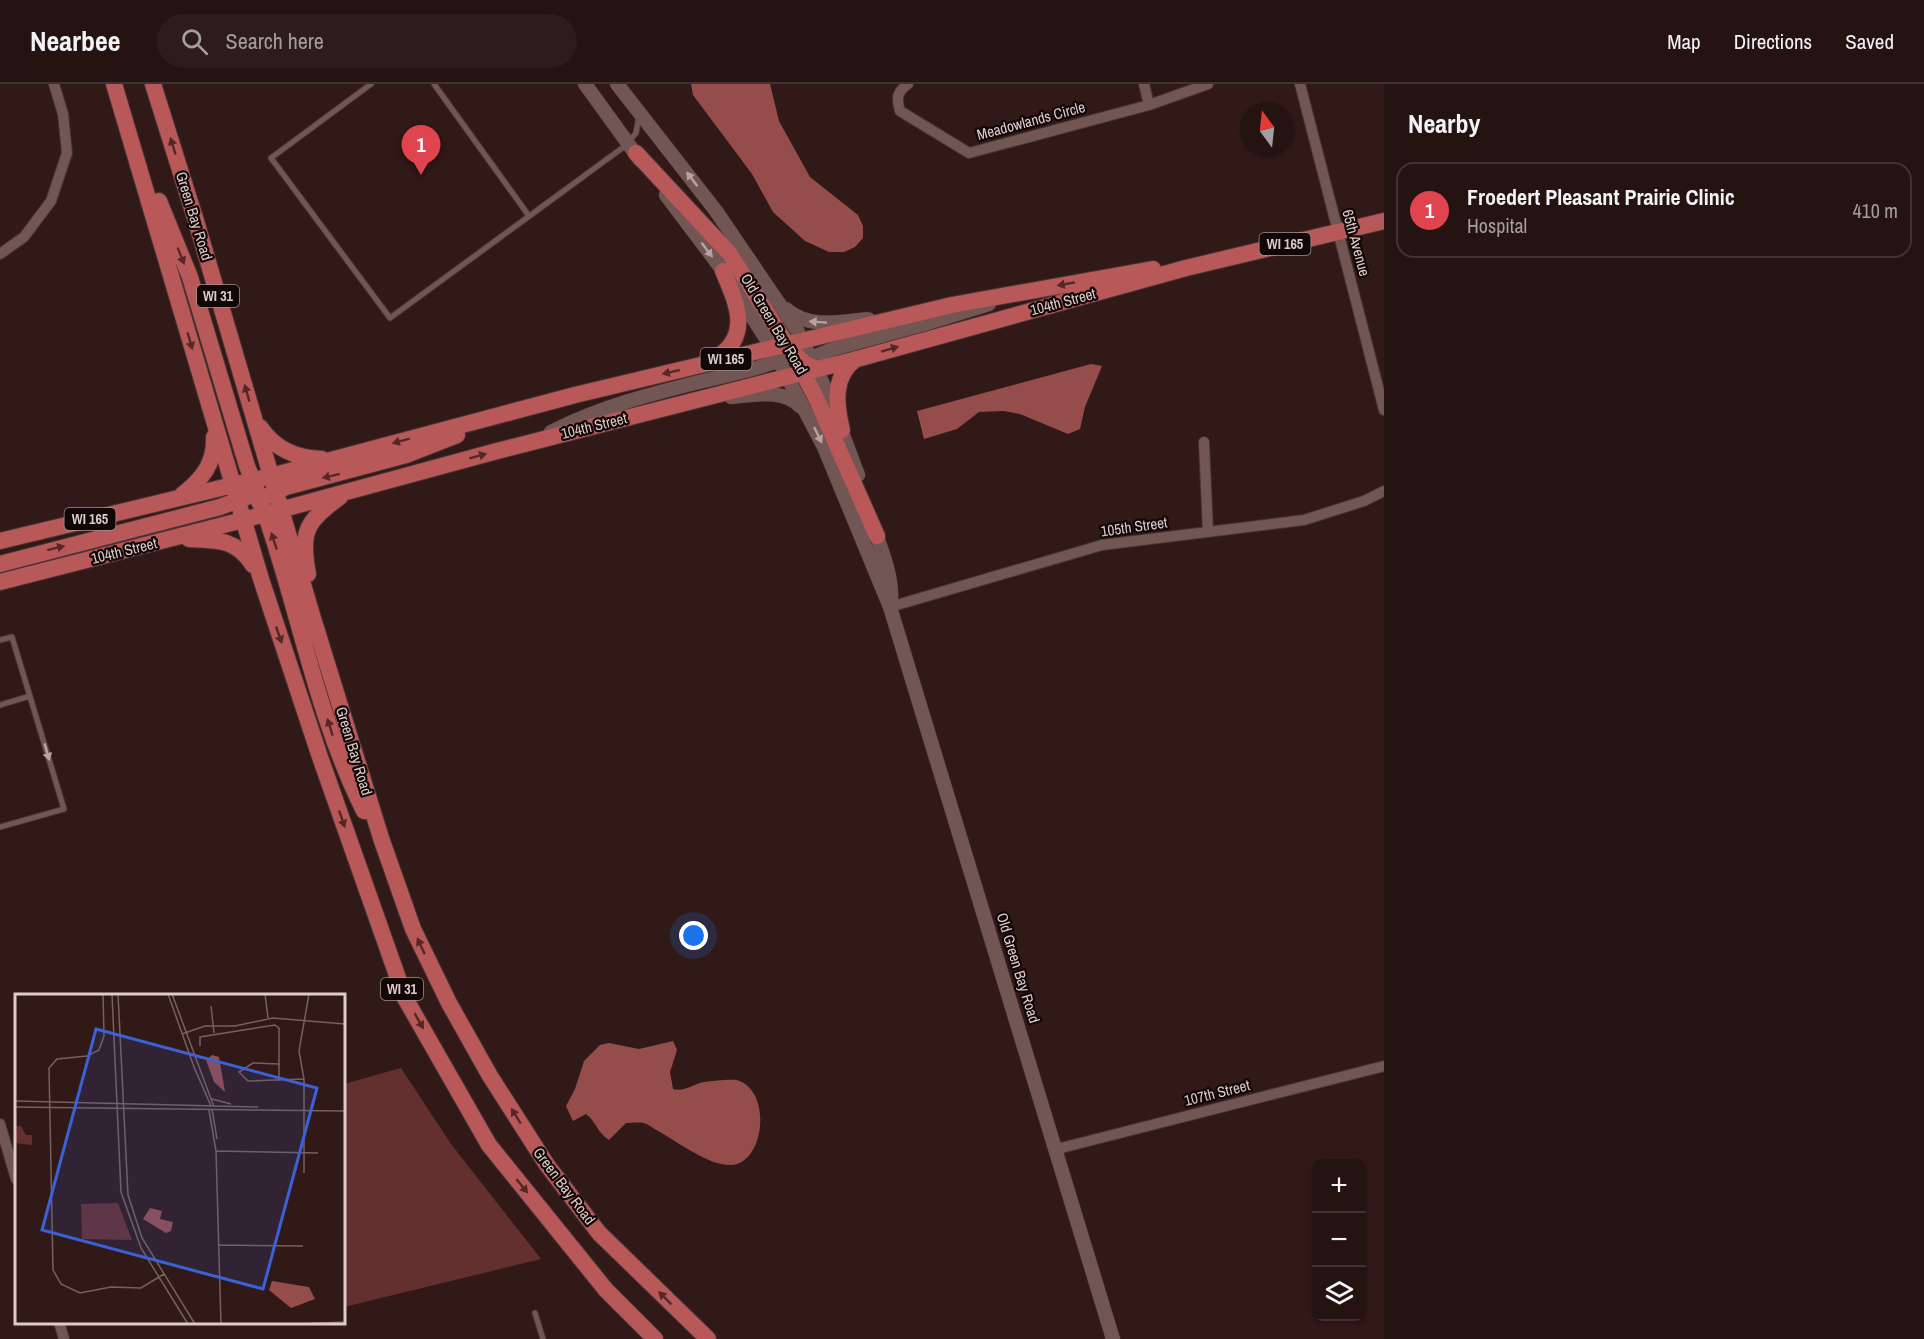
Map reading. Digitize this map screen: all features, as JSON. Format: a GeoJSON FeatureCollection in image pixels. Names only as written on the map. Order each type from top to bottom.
{"type":"FeatureCollection","features":[{"type":"Feature","properties":{"kind":"main road","name":"Green Bay Road"},"geometry":{"type":"LineString","coordinates":[[114,84],[261,579],[320,757],[405,998],[489,1144],[606,1290],[655,1339]]}},
{"type":"Feature","properties":{"kind":"main road","name":"Green Bay Road"},"geometry":{"type":"LineString","coordinates":[[153,84],[254,417],[264,495],[312,615],[387,858],[413,929],[449,1004],[490,1076],[547,1166],[599,1233],[708,1339]]}},
{"type":"Feature","properties":{"kind":"main road"},"geometry":{"type":"LineString","coordinates":[[132,145],[156,194],[188,272],[264,495],[339,756],[353,790],[387,858]]}},
{"type":"Feature","properties":{"kind":"main road"},"geometry":{"type":"LineString","coordinates":[[632,148],[729,253],[818,400],[877,536]]}},
{"type":"Feature","properties":{"kind":"main road","name":"104th Street"},"geometry":{"type":"LineString","coordinates":[[264,495],[332,459],[707,364],[795,359],[857,359],[1186,268],[1384,221]]}},
{"type":"Feature","properties":{"kind":"main road","name":"104th Street"},"geometry":{"type":"LineString","coordinates":[[264,495],[347,492],[708,397],[795,359],[918,313],[976,299],[1127,273],[1186,268]]}},
{"type":"Feature","properties":{"kind":"main road"},"geometry":{"type":"LineString","coordinates":[[707,364],[728,349],[739,326],[738,306],[723,271]]}},
{"type":"Feature","properties":{"kind":"main road"},"geometry":{"type":"LineString","coordinates":[[842,430],[837,404],[839,382],[847,367],[857,359]]}},
{"type":"Feature","properties":{"kind":"main road"},"geometry":{"type":"LineString","coordinates":[[0,564],[214,509],[406,455],[504,414]]}},
{"type":"Feature","properties":{"kind":"main road"},"geometry":{"type":"LineString","coordinates":[[254,417],[268,438],[280,448],[302,457],[332,459]]}},
{"type":"Feature","properties":{"kind":"main road"},"geometry":{"type":"LineString","coordinates":[[179,497],[200,479],[210,464],[214,448],[213,418]]}},
{"type":"Feature","properties":{"kind":"main road"},"geometry":{"type":"LineString","coordinates":[[233,485],[246,487],[264,495]]}},
{"type":"Feature","properties":{"kind":"main road","name":"WI 165"},"geometry":{"type":"LineString","coordinates":[[0,541],[233,485]]}},
{"type":"Feature","properties":{"kind":"main road"},"geometry":{"type":"LineString","coordinates":[[312,615],[315,606],[305,554],[306,533],[317,515],[347,492]]}},
{"type":"Feature","properties":{"kind":"main road"},"geometry":{"type":"LineString","coordinates":[[243,520],[245,510],[264,495]]}},
{"type":"Feature","properties":{"kind":"main road","name":"104th Street"},"geometry":{"type":"LineString","coordinates":[[0,582],[243,520]]}},
{"type":"Feature","properties":{"kind":"main road"},"geometry":{"type":"LineString","coordinates":[[174,538],[217,541],[234,545],[246,556],[261,579]]}},
{"type":"Feature","properties":{"kind":"street"},"geometry":{"type":"LineString","coordinates":[[0,254],[24,237],[51,201],[67,153],[63,114],[54,84]]}},
{"type":"Feature","properties":{"kind":"street","name":"Old Green Bay Road"},"geometry":{"type":"LineString","coordinates":[[585,84],[723,271],[795,359],[842,430],[891,584],[890,608]]}},
{"type":"Feature","properties":{"kind":"street","name":"Old Green Bay Road"},"geometry":{"type":"LineString","coordinates":[[617,84],[713,206],[781,305],[806,412],[828,457],[890,608],[1057,1149],[1113,1339]]}},
{"type":"Feature","properties":{"kind":"street","name":"Meadowlands Circle"},"geometry":{"type":"LineString","coordinates":[[908,84],[899,90],[896,100],[900,111],[969,153],[1149,105],[1208,84]]}},
{"type":"Feature","properties":{"kind":"street"},"geometry":{"type":"LineString","coordinates":[[1144,84],[1149,105]]}},
{"type":"Feature","properties":{"kind":"street","name":"65th Avenue"},"geometry":{"type":"LineString","coordinates":[[1300,84],[1384,410]]}},
{"type":"Feature","properties":{"kind":"street"},"geometry":{"type":"LineString","coordinates":[[536,441],[582,417],[625,401],[833,349],[954,315],[1021,292]]}},
{"type":"Feature","properties":{"kind":"street"},"geometry":{"type":"LineString","coordinates":[[781,305],[799,318],[822,322],[918,313]]}},
{"type":"Feature","properties":{"kind":"street"},"geometry":{"type":"LineString","coordinates":[[708,397],[779,394],[794,400],[806,412]]}},
{"type":"Feature","properties":{"kind":"street"},"geometry":{"type":"LineString","coordinates":[[1204,442],[1208,532]]}},
{"type":"Feature","properties":{"kind":"street","name":"105th Street"},"geometry":{"type":"LineString","coordinates":[[890,608],[1101,545],[1304,520],[1364,501],[1384,491]]}},
{"type":"Feature","properties":{"kind":"street","name":"107th Street"},"geometry":{"type":"LineString","coordinates":[[1057,1149],[1384,1066]]}},
{"type":"Feature","properties":{"kind":"street"},"geometry":{"type":"LineString","coordinates":[[0,1124],[15,1176]]}},
{"type":"Feature","properties":{"kind":"street"},"geometry":{"type":"LineString","coordinates":[[59,1324],[64,1339]]}},
{"type":"Feature","properties":{"kind":"lane"},"geometry":{"type":"LineString","coordinates":[[370,84],[271,158],[390,318],[529,216],[632,148],[639,112]]}},
{"type":"Feature","properties":{"kind":"lane"},"geometry":{"type":"LineString","coordinates":[[434,84],[529,216]]}},
{"type":"Feature","properties":{"kind":"lane"},"geometry":{"type":"LineString","coordinates":[[0,640],[12,637],[64,809],[0,827]]}},
{"type":"Feature","properties":{"kind":"lane"},"geometry":{"type":"LineString","coordinates":[[0,705],[30,696]]}},
{"type":"Feature","properties":{"kind":"lane"},"geometry":{"type":"LineString","coordinates":[[535,1313],[543,1339]]}},
{"type":"Feature","properties":{"kind":"shaded area"},"geometry":{"type":"Polygon","coordinates":[[[691,84],[770,84],[779,121],[810,177],[858,215],[863,226],[863,238],[855,247],[844,252],[829,252],[805,241],[773,212],[752,174],[693,95],[691,84]]]}},
{"type":"Feature","properties":{"kind":"shaded area"},"geometry":{"type":"Polygon","coordinates":[[[1091,364],[1102,366],[1085,407],[1080,429],[1068,434],[1020,414],[1004,411],[979,412],[957,429],[924,439],[917,411],[1091,364]]]}},
{"type":"Feature","properties":{"kind":"shaded area"},"geometry":{"type":"Polygon","coordinates":[[[673,1041],[677,1050],[670,1072],[673,1089],[685,1089],[707,1082],[736,1080],[748,1086],[755,1096],[760,1125],[752,1152],[743,1161],[731,1165],[714,1162],[644,1123],[626,1123],[609,1140],[586,1114],[573,1121],[566,1106],[575,1089],[584,1061],[600,1045],[609,1043],[639,1049],[673,1041]]]}},
{"type":"Feature","properties":{"kind":"shaded area"},"geometry":{"type":"Polygon","coordinates":[[[401,1068],[451,1144],[541,1259],[345,1307],[345,1084],[401,1068]]]}},
{"type":"Feature","properties":{"kind":"place","name":"Froedert Pleasant Prairie Clinic"},"geometry":{"type":"Point","coordinates":[421,175]}}]}
